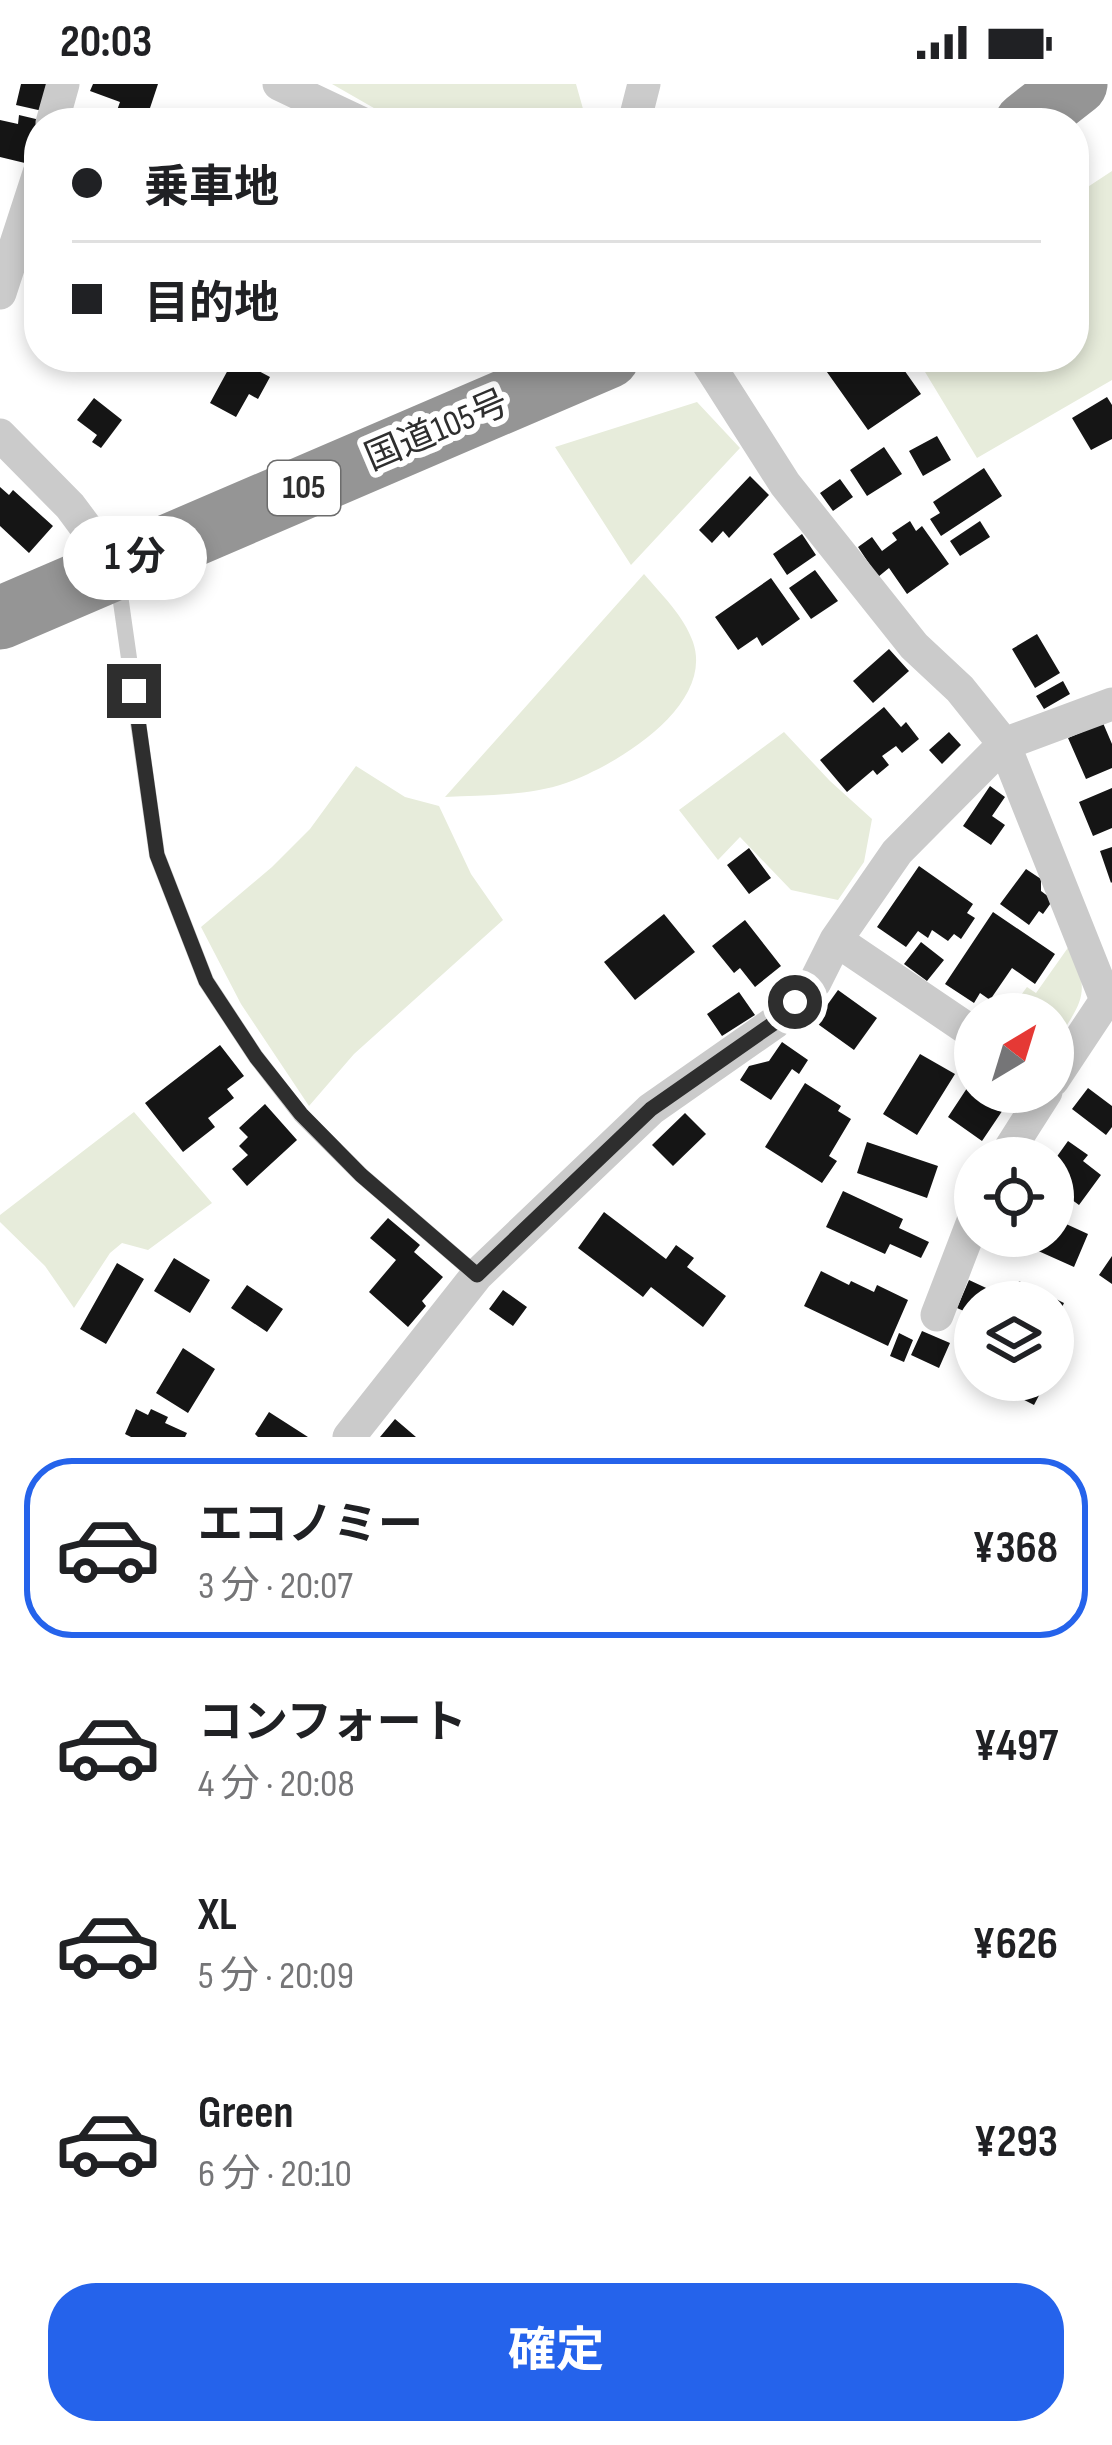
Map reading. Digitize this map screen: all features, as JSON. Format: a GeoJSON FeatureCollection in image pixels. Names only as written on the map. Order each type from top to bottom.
{"type":"FeatureCollection","features":[{"type":"Feature","properties":{"kind":"highway"},"geometry":{"type":"LineString","coordinates":[[1045,108],[1076,84]]}},
{"type":"Feature","properties":{"kind":"highway","name":"国道105号"},"geometry":{"type":"LineString","coordinates":[[0,618],[573,372]]}},
{"type":"Feature","properties":{"kind":"street"},"geometry":{"type":"LineString","coordinates":[[279,84],[329,108]]}},
{"type":"Feature","properties":{"kind":"street"},"geometry":{"type":"LineString","coordinates":[[0,293],[24,219]]}},
{"type":"Feature","properties":{"kind":"street"},"geometry":{"type":"LineString","coordinates":[[714,372],[785,484],[914,646],[960,688],[1004,744],[1106,1000],[1074,1049]]}},
{"type":"Feature","properties":{"kind":"street"},"geometry":{"type":"LineString","coordinates":[[0,435],[70,506],[116,568]]}},
{"type":"Feature","properties":{"kind":"street"},"geometry":{"type":"LineString","coordinates":[[349,1437],[477,1275],[651,1109],[774,1023],[815,982],[836,940],[897,851],[1004,744],[1112,704]]}},
{"type":"Feature","properties":{"kind":"street"},"geometry":{"type":"LineString","coordinates":[[836,940],[954,1020]]}},
{"type":"Feature","properties":{"kind":"street"},"geometry":{"type":"LineString","coordinates":[[937,1315],[959,1257]]}},
{"type":"Feature","properties":{"kind":"lane"},"geometry":{"type":"LineString","coordinates":[[116,568],[157,855],[206,981],[301,1114],[361,1175],[477,1275]]}},
{"type":"Feature","properties":{"kind":"green space"},"geometry":{"type":"Polygon","coordinates":[[[332,84],[576,84],[583,108],[374,108],[332,84]]]}},
{"type":"Feature","properties":{"kind":"green space"},"geometry":{"type":"Polygon","coordinates":[[[1112,171],[1112,380],[977,458],[925,372],[1089,372],[1089,186],[1112,171]]]}},
{"type":"Feature","properties":{"kind":"green space"},"geometry":{"type":"Polygon","coordinates":[[[697,402],[740,448],[631,565],[555,447],[697,402]]]}},
{"type":"Feature","properties":{"kind":"green space"},"geometry":{"type":"Polygon","coordinates":[[[644,574],[678,614],[693,642],[696,666],[675,710],[634,748],[566,783],[522,793],[445,797],[644,574]]]}},
{"type":"Feature","properties":{"kind":"green space"},"geometry":{"type":"Polygon","coordinates":[[[784,732],[872,819],[864,862],[838,900],[791,890],[740,837],[718,860],[679,810],[784,732]]]}},
{"type":"Feature","properties":{"kind":"green space"},"geometry":{"type":"Polygon","coordinates":[[[356,766],[405,797],[439,806],[471,874],[503,920],[354,1054],[309,1106],[241,1004],[201,927],[310,829],[356,766]]]}},
{"type":"Feature","properties":{"kind":"green space"},"geometry":{"type":"Polygon","coordinates":[[[1072,942],[1082,988],[1074,1011],[1074,993],[1036,993],[1072,942]]]}},
{"type":"Feature","properties":{"kind":"green space"},"geometry":{"type":"Polygon","coordinates":[[[134,1112],[212,1203],[148,1250],[122,1243],[110,1253],[74,1308],[45,1266],[0,1222],[0,1215],[134,1112]]]}},
{"type":"Feature","properties":{"kind":"building"},"geometry":{"type":"Polygon","coordinates":[[[21,84],[54,84],[48,108],[16,105],[21,84]]]}},
{"type":"Feature","properties":{"kind":"building"},"geometry":{"type":"Polygon","coordinates":[[[93,84],[158,84],[150,108],[118,108],[120,102],[90,91],[93,84]]]}},
{"type":"Feature","properties":{"kind":"building"},"geometry":{"type":"Polygon","coordinates":[[[19,115],[24,116],[24,163],[0,157],[0,120],[18,124],[19,115]]]}},
{"type":"Feature","properties":{"kind":"building"},"geometry":{"type":"Polygon","coordinates":[[[227,372],[260,372],[270,377],[258,399],[249,394],[236,417],[210,403],[227,372]]]}},
{"type":"Feature","properties":{"kind":"building"},"geometry":{"type":"Polygon","coordinates":[[[827,372],[906,372],[921,394],[868,430],[827,372]]]}},
{"type":"Feature","properties":{"kind":"building"},"geometry":{"type":"Polygon","coordinates":[[[1107,397],[1112,405],[1112,439],[1091,450],[1072,418],[1107,397]]]}},
{"type":"Feature","properties":{"kind":"building"},"geometry":{"type":"Polygon","coordinates":[[[94,398],[122,420],[101,448],[92,442],[97,435],[77,420],[94,398]]]}},
{"type":"Feature","properties":{"kind":"building"},"geometry":{"type":"Polygon","coordinates":[[[937,436],[951,460],[923,476],[909,451],[937,436]]]}},
{"type":"Feature","properties":{"kind":"building"},"geometry":{"type":"Polygon","coordinates":[[[884,447],[902,474],[867,496],[850,470],[884,447]]]}},
{"type":"Feature","properties":{"kind":"building"},"geometry":{"type":"Polygon","coordinates":[[[984,468],[1002,496],[941,536],[930,519],[940,513],[933,502],[984,468]]]}},
{"type":"Feature","properties":{"kind":"building"},"geometry":{"type":"Polygon","coordinates":[[[750,476],[769,495],[729,538],[723,531],[712,543],[699,530],[750,476]]]}},
{"type":"Feature","properties":{"kind":"building"},"geometry":{"type":"Polygon","coordinates":[[[840,479],[853,497],[833,511],[820,493],[840,479]]]}},
{"type":"Feature","properties":{"kind":"building"},"geometry":{"type":"Polygon","coordinates":[[[0,487],[9,495],[13,490],[53,526],[29,553],[0,526],[0,487]]]}},
{"type":"Feature","properties":{"kind":"building"},"geometry":{"type":"Polygon","coordinates":[[[910,521],[916,531],[922,526],[949,564],[907,594],[889,568],[878,577],[858,547],[872,537],[882,551],[897,540],[892,533],[910,521]]]}},
{"type":"Feature","properties":{"kind":"building"},"geometry":{"type":"Polygon","coordinates":[[[980,521],[990,537],[960,556],[950,541],[980,521]]]}},
{"type":"Feature","properties":{"kind":"building"},"geometry":{"type":"Polygon","coordinates":[[[802,534],[816,555],[787,575],[773,554],[802,534]]]}},
{"type":"Feature","properties":{"kind":"building"},"geometry":{"type":"Polygon","coordinates":[[[815,570],[838,601],[811,619],[789,588],[815,570]]]}},
{"type":"Feature","properties":{"kind":"building"},"geometry":{"type":"Polygon","coordinates":[[[771,578],[800,619],[762,646],[757,637],[738,650],[715,617],[771,578]]]}},
{"type":"Feature","properties":{"kind":"building"},"geometry":{"type":"Polygon","coordinates":[[[1037,634],[1060,673],[1035,688],[1012,649],[1037,634]]]}},
{"type":"Feature","properties":{"kind":"building"},"geometry":{"type":"Polygon","coordinates":[[[889,649],[909,671],[873,703],[853,681],[889,649]]]}},
{"type":"Feature","properties":{"kind":"building"},"geometry":{"type":"Polygon","coordinates":[[[1063,681],[1070,694],[1044,709],[1036,696],[1063,681]]]}},
{"type":"Feature","properties":{"kind":"building"},"geometry":{"type":"Polygon","coordinates":[[[884,707],[901,727],[906,722],[919,739],[902,753],[896,746],[882,756],[889,765],[877,775],[873,770],[847,792],[820,760],[884,707]]]}},
{"type":"Feature","properties":{"kind":"building"},"geometry":{"type":"Polygon","coordinates":[[[1103,723],[1112,744],[1112,768],[1086,779],[1068,738],[1103,723]]]}},
{"type":"Feature","properties":{"kind":"building"},"geometry":{"type":"Polygon","coordinates":[[[949,732],[961,745],[942,764],[929,750],[949,732]]]}},
{"type":"Feature","properties":{"kind":"building"},"geometry":{"type":"Polygon","coordinates":[[[990,786],[1005,797],[992,816],[1005,825],[991,845],[963,826],[990,786]]]}},
{"type":"Feature","properties":{"kind":"building"},"geometry":{"type":"Polygon","coordinates":[[[1112,788],[1112,828],[1093,836],[1079,802],[1112,788]]]}},
{"type":"Feature","properties":{"kind":"building"},"geometry":{"type":"Polygon","coordinates":[[[1112,847],[1112,882],[1111,883],[1100,851],[1112,847]]]}},
{"type":"Feature","properties":{"kind":"building"},"geometry":{"type":"Polygon","coordinates":[[[749,848],[771,878],[749,894],[727,865],[749,848]]]}},
{"type":"Feature","properties":{"kind":"building"},"geometry":{"type":"Polygon","coordinates":[[[919,866],[973,904],[967,913],[975,918],[961,939],[954,934],[948,941],[932,930],[928,938],[918,931],[906,947],[877,927],[919,866]]]}},
{"type":"Feature","properties":{"kind":"building"},"geometry":{"type":"Polygon","coordinates":[[[1026,869],[1041,879],[1041,891],[1053,900],[1029,925],[1000,904],[1026,869]]]}},
{"type":"Feature","properties":{"kind":"building"},"geometry":{"type":"Polygon","coordinates":[[[993,912],[1055,954],[1035,984],[1012,968],[995,993],[959,993],[945,984],[993,912]]]}},
{"type":"Feature","properties":{"kind":"building"},"geometry":{"type":"Polygon","coordinates":[[[664,914],[695,952],[635,1000],[604,962],[664,914]]]}},
{"type":"Feature","properties":{"kind":"building"},"geometry":{"type":"Polygon","coordinates":[[[745,920],[781,966],[755,987],[740,968],[734,973],[712,946],[745,920]]]}},
{"type":"Feature","properties":{"kind":"building"},"geometry":{"type":"Polygon","coordinates":[[[921,942],[944,960],[927,981],[904,964],[921,942]]]}},
{"type":"Feature","properties":{"kind":"building"},"geometry":{"type":"Polygon","coordinates":[[[838,990],[877,1018],[854,1050],[815,1022],[838,990]]]}},
{"type":"Feature","properties":{"kind":"building"},"geometry":{"type":"Polygon","coordinates":[[[739,992],[755,1015],[722,1036],[707,1014],[739,992]]]}},
{"type":"Feature","properties":{"kind":"building"},"geometry":{"type":"Polygon","coordinates":[[[782,1042],[808,1060],[799,1074],[792,1069],[771,1100],[740,1080],[749,1066],[769,1061],[782,1042]]]}},
{"type":"Feature","properties":{"kind":"building"},"geometry":{"type":"Polygon","coordinates":[[[220,1045],[244,1076],[227,1089],[234,1098],[208,1118],[215,1127],[183,1152],[145,1103],[220,1045]]]}},
{"type":"Feature","properties":{"kind":"building"},"geometry":{"type":"Polygon","coordinates":[[[920,1054],[954,1073],[917,1135],[883,1114],[920,1054]]]}},
{"type":"Feature","properties":{"kind":"building"},"geometry":{"type":"Polygon","coordinates":[[[805,1083],[841,1106],[838,1111],[851,1119],[829,1156],[837,1161],[822,1183],[765,1147],[805,1083]]]}},
{"type":"Feature","properties":{"kind":"building"},"geometry":{"type":"Polygon","coordinates":[[[1088,1088],[1112,1106],[1112,1127],[1106,1135],[1074,1106],[1088,1088]]]}},
{"type":"Feature","properties":{"kind":"building"},"geometry":{"type":"Polygon","coordinates":[[[265,1104],[297,1140],[247,1186],[232,1169],[248,1155],[239,1146],[248,1137],[239,1128],[265,1104]]]}},
{"type":"Feature","properties":{"kind":"building"},"geometry":{"type":"Polygon","coordinates":[[[954,1108],[954,1113],[1001,1113],[985,1137],[976,1137],[948,1117],[954,1108]]]}},
{"type":"Feature","properties":{"kind":"building"},"geometry":{"type":"Polygon","coordinates":[[[685,1113],[706,1134],[673,1166],[652,1145],[685,1113]]]}},
{"type":"Feature","properties":{"kind":"building"},"geometry":{"type":"Polygon","coordinates":[[[867,1142],[938,1166],[927,1198],[857,1173],[867,1142]]]}},
{"type":"Feature","properties":{"kind":"building"},"geometry":{"type":"Polygon","coordinates":[[[1074,1145],[1088,1155],[1083,1161],[1101,1175],[1079,1205],[1074,1201],[1074,1145]]]}},
{"type":"Feature","properties":{"kind":"building"},"geometry":{"type":"Polygon","coordinates":[[[843,1191],[903,1219],[899,1228],[929,1242],[921,1258],[890,1244],[885,1254],[826,1227],[843,1191]]]}},
{"type":"Feature","properties":{"kind":"building"},"geometry":{"type":"Polygon","coordinates":[[[604,1212],[666,1259],[676,1245],[694,1258],[687,1267],[726,1296],[703,1327],[651,1287],[643,1297],[578,1248],[604,1212]]]}},
{"type":"Feature","properties":{"kind":"building"},"geometry":{"type":"Polygon","coordinates":[[[388,1218],[420,1245],[414,1252],[443,1277],[408,1327],[369,1292],[396,1260],[370,1238],[388,1218]]]}},
{"type":"Feature","properties":{"kind":"building"},"geometry":{"type":"Polygon","coordinates":[[[1074,1228],[1088,1234],[1074,1267],[1052,1257],[1074,1257],[1074,1228]]]}},
{"type":"Feature","properties":{"kind":"building"},"geometry":{"type":"Polygon","coordinates":[[[1112,1256],[1112,1284],[1099,1275],[1112,1256]]]}},
{"type":"Feature","properties":{"kind":"building"},"geometry":{"type":"Polygon","coordinates":[[[174,1258],[210,1280],[190,1313],[154,1291],[174,1258]]]}},
{"type":"Feature","properties":{"kind":"building"},"geometry":{"type":"Polygon","coordinates":[[[117,1263],[144,1279],[106,1344],[80,1329],[117,1263]]]}},
{"type":"Feature","properties":{"kind":"building"},"geometry":{"type":"Polygon","coordinates":[[[821,1271],[874,1292],[877,1285],[908,1300],[888,1346],[804,1306],[821,1271]]]}},
{"type":"Feature","properties":{"kind":"building"},"geometry":{"type":"Polygon","coordinates":[[[247,1285],[283,1309],[267,1332],[231,1308],[247,1285]]]}},
{"type":"Feature","properties":{"kind":"building"},"geometry":{"type":"Polygon","coordinates":[[[503,1290],[527,1307],[513,1326],[489,1309],[503,1290]]]}},
{"type":"Feature","properties":{"kind":"building"},"geometry":{"type":"Polygon","coordinates":[[[922,1331],[950,1343],[939,1368],[911,1355],[922,1331]]]}},
{"type":"Feature","properties":{"kind":"building"},"geometry":{"type":"Polygon","coordinates":[[[899,1333],[913,1340],[904,1362],[890,1356],[899,1333]]]}},
{"type":"Feature","properties":{"kind":"building"},"geometry":{"type":"Polygon","coordinates":[[[183,1348],[215,1369],[188,1413],[156,1393],[183,1348]]]}},
{"type":"Feature","properties":{"kind":"building"},"geometry":{"type":"Polygon","coordinates":[[[136,1409],[148,1415],[151,1409],[168,1417],[165,1423],[187,1433],[185,1437],[125,1434],[136,1409]]]}},
{"type":"Feature","properties":{"kind":"building"},"geometry":{"type":"Polygon","coordinates":[[[269,1412],[308,1437],[258,1437],[255,1434],[269,1412]]]}},
{"type":"Feature","properties":{"kind":"building"},"geometry":{"type":"Polygon","coordinates":[[[395,1419],[416,1437],[380,1437],[395,1419]]]}},
{"type":"Feature","properties":{"kind":"route"},"geometry":{"type":"LineString","coordinates":[[134,691],[157,855],[206,981],[301,1114],[361,1175],[477,1275],[651,1109],[774,1023],[795,1002]]}}]}
